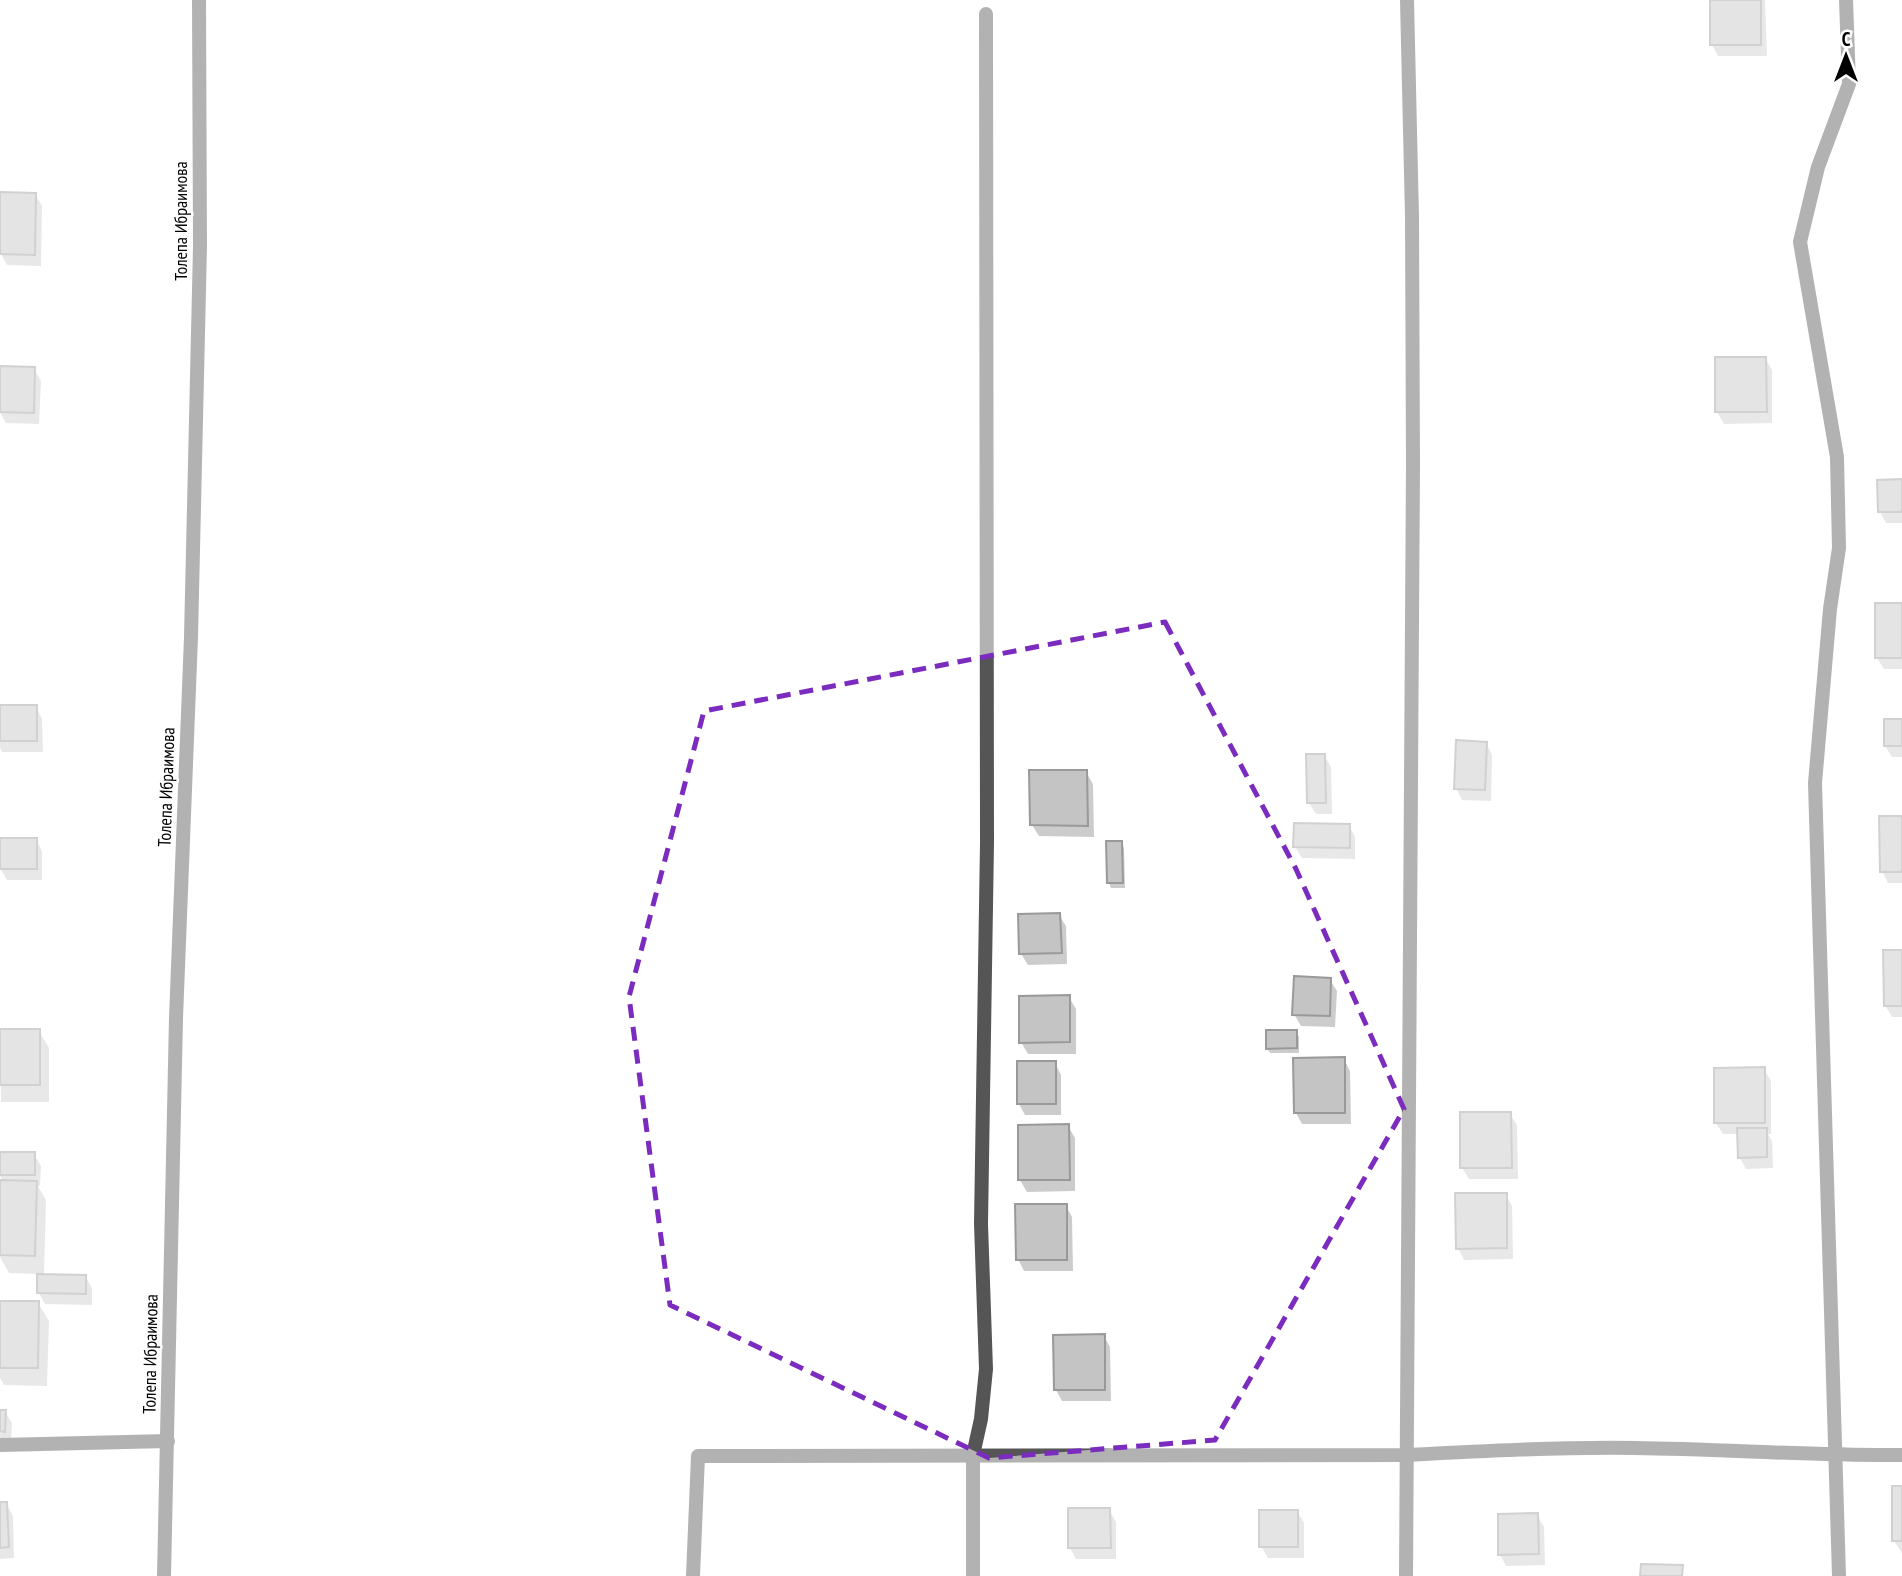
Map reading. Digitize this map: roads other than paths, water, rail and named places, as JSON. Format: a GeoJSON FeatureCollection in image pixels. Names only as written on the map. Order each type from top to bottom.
{"type":"FeatureCollection","features":[{"type":"Feature","properties":{"kind":"street","name":"Толепа Ибраимова"},"geometry":{"type":"LineString","coordinates":[[164,1576],[176,1018],[191,637],[200,260],[199,0]]}},
{"type":"Feature","properties":{"kind":"street"},"geometry":{"type":"LineString","coordinates":[[1406,1576],[1413,465],[1412,217],[1407,0]]}},
{"type":"Feature","properties":{"kind":"street"},"geometry":{"type":"LineString","coordinates":[[1839,1576],[1815,783],[1830,609],[1839,548],[1837,457],[1800,242],[1818,167],[1849,84],[1846,0]]}},
{"type":"Feature","properties":{"kind":"street"},"geometry":{"type":"LineString","coordinates":[[973,1576],[973,1455],[981,1419],[986,1369],[981,1224],[987,842],[986,14]]}},
{"type":"Feature","properties":{"kind":"street"},"geometry":{"type":"LineString","coordinates":[[0,1446],[168,1441]]}},
{"type":"Feature","properties":{"kind":"street"},"geometry":{"type":"LineString","coordinates":[[693,1576],[698,1456],[1406,1455],[1522,1449],[1636,1448],[1836,1456],[1902,1455]]}}]}
